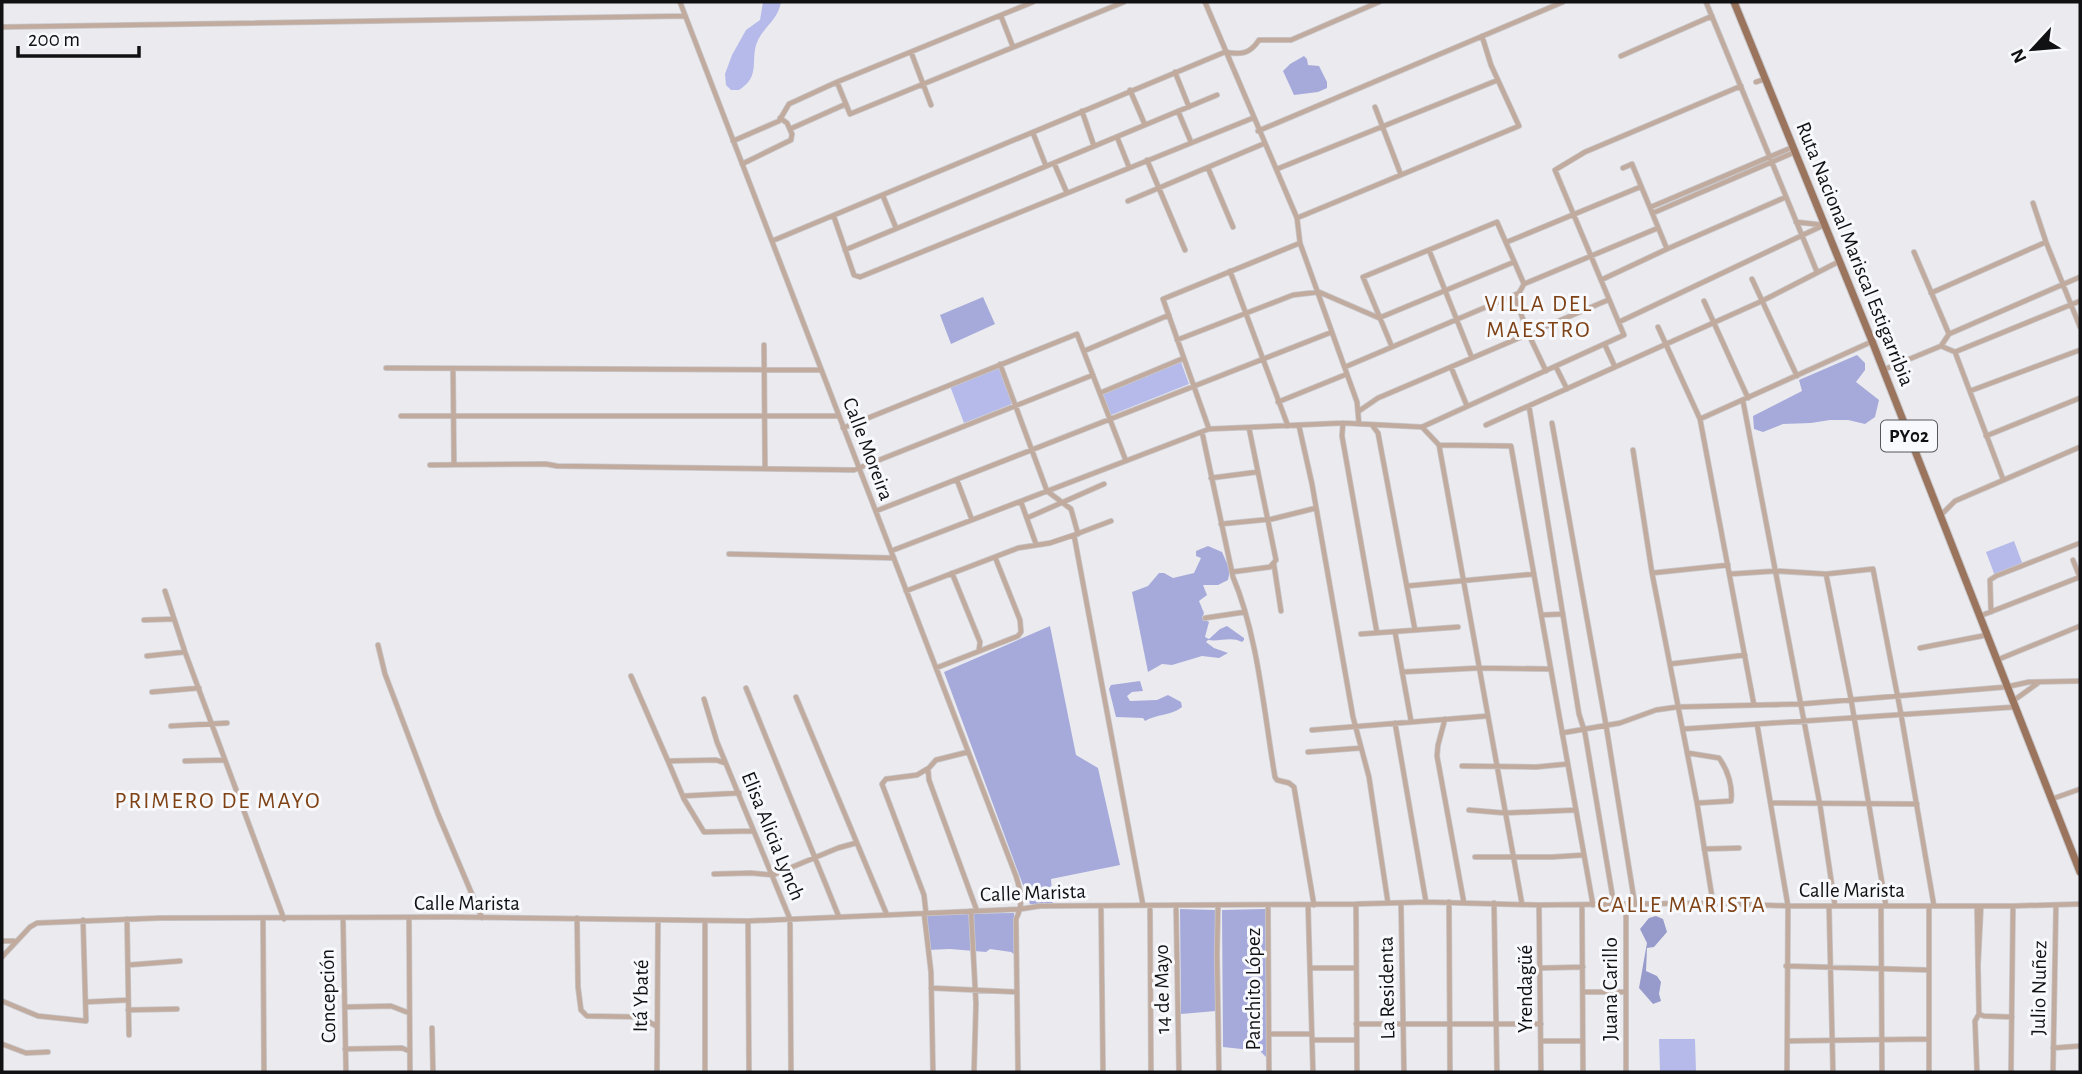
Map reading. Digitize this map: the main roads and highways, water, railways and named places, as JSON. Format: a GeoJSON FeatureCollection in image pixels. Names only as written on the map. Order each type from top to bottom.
{"type":"FeatureCollection","features":[{"type":"Feature","properties":{"kind":"main road","name":"Ruta Nacional Mariscal Estigarribia"},"geometry":{"type":"LineString","coordinates":[[1734,2],[1872,341],[2006,687],[2080,868]]}},
{"type":"Feature","properties":{"kind":"district","name":"VILLA DEL MAESTRO"},"geometry":{"type":"Point","coordinates":[1539,317]}},
{"type":"Feature","properties":{"kind":"district","name":"PRIMERO DE MAYO"},"geometry":{"type":"Point","coordinates":[218,801]}},
{"type":"Feature","properties":{"kind":"district","name":"CALLE MARISTA"},"geometry":{"type":"Point","coordinates":[1682,905]}}]}
